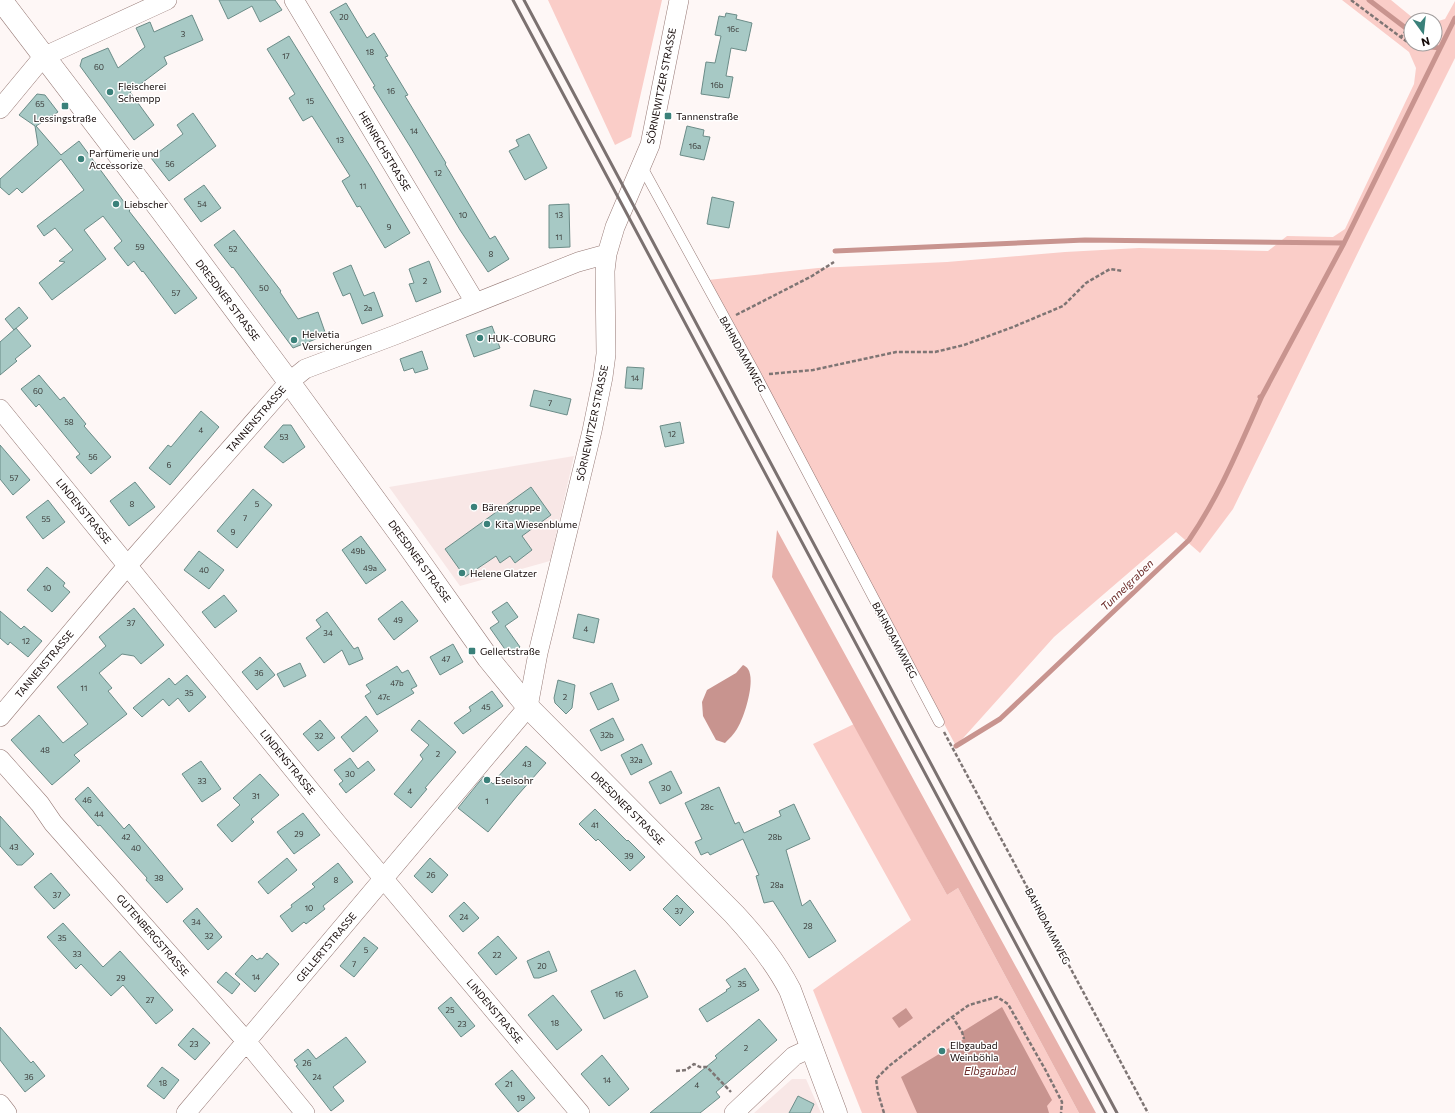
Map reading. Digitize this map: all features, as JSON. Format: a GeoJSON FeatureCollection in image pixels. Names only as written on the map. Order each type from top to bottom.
{"type":"FeatureCollection","features":[{"type":"Feature","properties":{"kind":"main road","name":"DRESDNER STRASSE"},"geometry":{"type":"LineString","coordinates":[[1,0],[161,210],[289,382],[488,658],[528,707],[759,941],[780,971],[790,990],[836,1113]]}},
{"type":"Feature","properties":{"kind":"street"},"geometry":{"type":"LineString","coordinates":[[0,109],[44,57],[167,0]]}},
{"type":"Feature","properties":{"kind":"street","name":"HEINRICHSTRASSE"},"geometry":{"type":"LineString","coordinates":[[294,0],[475,302]]}},
{"type":"Feature","properties":{"kind":"street","name":"SÖRNEWITZER STRASSE"},"geometry":{"type":"LineString","coordinates":[[528,707],[538,653],[592,430],[603,377],[606,354],[605,271],[607,254],[615,227],[642,167],[650,145],[679,0]]}},
{"type":"Feature","properties":{"kind":"street","name":"TANNENSTRASSE"},"geometry":{"type":"LineString","coordinates":[[0,717],[128,565],[289,382],[305,369],[395,336],[475,302],[578,262],[607,254]]}},
{"type":"Feature","properties":{"kind":"street","name":"LINDENSTRASSE"},"geometry":{"type":"LineString","coordinates":[[0,409],[336,822],[580,1113]]}},
{"type":"Feature","properties":{"kind":"street","name":"GELLERTSTRASSE"},"geometry":{"type":"LineString","coordinates":[[186,1113],[528,707]]}},
{"type":"Feature","properties":{"kind":"street","name":"GUTENBERGSTRASSE"},"geometry":{"type":"LineString","coordinates":[[0,759],[40,804],[53,823],[246,1041],[305,1113]]}},
{"type":"Feature","properties":{"kind":"street"},"geometry":{"type":"LineString","coordinates":[[738,1109],[794,1056],[811,1048]]}},
{"type":"Feature","properties":{"kind":"street"},"geometry":{"type":"LineString","coordinates":[[0,1104],[7,1113]]}},
{"type":"Feature","properties":{"kind":"lane","name":"BAHNDAMMWEG"},"geometry":{"type":"LineString","coordinates":[[642,167],[725,321],[756,375],[939,722]]}},
{"type":"Feature","properties":{"kind":"path"},"geometry":{"type":"LineString","coordinates":[[1351,0],[1403,40]]}},
{"type":"Feature","properties":{"kind":"path"},"geometry":{"type":"LineString","coordinates":[[1400,38],[1403,34]]}},
{"type":"Feature","properties":{"kind":"path"},"geometry":{"type":"LineString","coordinates":[[725,321],[812,276],[834,262]]}},
{"type":"Feature","properties":{"kind":"path"},"geometry":{"type":"LineString","coordinates":[[756,375],[813,370],[896,352],[935,352],[964,345],[1013,328],[1063,306],[1086,283],[1110,269],[1123,272]]}},
{"type":"Feature","properties":{"kind":"path","name":"BAHNDAMMWEG"},"geometry":{"type":"LineString","coordinates":[[939,722],[1148,1113]]}},
{"type":"Feature","properties":{"kind":"path"},"geometry":{"type":"LineString","coordinates":[[884,1113],[878,1093],[876,1079],[889,1066],[952,1016],[969,1005],[997,997],[1008,1004],[1062,1102],[1061,1113]]}},
{"type":"Feature","properties":{"kind":"path"},"geometry":{"type":"LineString","coordinates":[[952,1016],[964,1039]]}},
{"type":"Feature","properties":{"kind":"path"},"geometry":{"type":"LineString","coordinates":[[676,1071],[686,1070],[694,1064],[700,1067],[707,1067],[738,1109]]}},
{"type":"Feature","properties":{"kind":"shaded area"},"geometry":{"type":"Polygon","coordinates":[[[548,0],[662,0],[631,137],[615,145],[548,0]]]}},
{"type":"Feature","properties":{"kind":"shaded area"},"geometry":{"type":"Polygon","coordinates":[[[1342,0],[1391,0],[1406,12],[1403,12],[1403,47],[1342,0]]]}},
{"type":"Feature","properties":{"kind":"shaded area"},"geometry":{"type":"Polygon","coordinates":[[[1455,1],[1455,58],[1366,236],[1233,509],[1200,553],[1176,532],[1054,637],[956,746],[708,280],[818,268],[947,262],[1065,252],[1139,248],[1268,251],[1287,236],[1333,237],[1345,229],[1414,84],[1416,68],[1409,52],[1443,52],[1443,20],[1445,19],[1455,1]]]}},
{"type":"Feature","properties":{"kind":"shaded area","name":"Kita Wiesenblume"},"geometry":{"type":"Polygon","coordinates":[[[574,456],[550,561],[460,586],[389,487],[574,456]]]}},
{"type":"Feature","properties":{"kind":"shaded area"},"geometry":{"type":"Polygon","coordinates":[[[777,530],[1096,1113],[1079,1113],[958,888],[947,895],[772,577],[777,530]]]}},
{"type":"Feature","properties":{"kind":"shaded area","name":"Elbgaubad Weinböhla"},"geometry":{"type":"Polygon","coordinates":[[[854,724],[947,895],[958,888],[1079,1113],[862,1113],[813,990],[911,920],[813,744],[854,724]]]}},
{"type":"Feature","properties":{"kind":"shaded area"},"geometry":{"type":"Polygon","coordinates":[[[792,1079],[806,1079],[821,1113],[754,1113],[792,1079]]]}},
{"type":"Feature","properties":{"kind":"water"},"geometry":{"type":"Polygon","coordinates":[[[743,665],[748,668],[751,682],[746,708],[740,724],[725,743],[716,740],[703,716],[702,702],[707,690],[736,673],[743,665]]]}},
{"type":"Feature","properties":{"kind":"water","name":"Elbgaubad"},"geometry":{"type":"Polygon","coordinates":[[[1002,1007],[1052,1100],[1047,1106],[1049,1113],[917,1113],[901,1077],[964,1039],[962,1032],[1002,1007]]]}},
{"type":"Feature","properties":{"kind":"water"},"geometry":{"type":"Polygon","coordinates":[[[906,1008],[913,1018],[899,1028],[892,1018],[906,1008]]]}},
{"type":"Feature","properties":{"kind":"building"},"geometry":{"type":"Polygon","coordinates":[[[219,0],[275,0],[282,10],[260,22],[252,6],[228,19],[219,0]]]}},
{"type":"Feature","properties":{"kind":"building"},"geometry":{"type":"Polygon","coordinates":[[[346,3],[367,38],[374,33],[388,56],[385,57],[408,95],[405,96],[446,163],[445,164],[464,196],[490,239],[495,236],[509,259],[488,272],[460,230],[373,87],[375,86],[330,12],[346,3]]]}},
{"type":"Feature","properties":{"kind":"building"},"geometry":{"type":"Polygon","coordinates":[[[726,13],[737,15],[736,19],[752,23],[746,51],[731,48],[726,76],[733,77],[729,98],[701,94],[706,62],[715,63],[721,36],[715,35],[719,16],[725,17],[726,13]]]}},
{"type":"Feature","properties":{"kind":"building"},"geometry":{"type":"Polygon","coordinates":[[[192,15],[203,40],[164,57],[167,64],[130,92],[154,125],[134,140],[80,66],[82,59],[108,48],[118,68],[145,47],[136,28],[150,22],[154,32],[192,15]]]}},
{"type":"Feature","properties":{"kind":"building"},"geometry":{"type":"Polygon","coordinates":[[[289,36],[410,233],[385,248],[360,206],[357,207],[342,181],[350,176],[312,116],[303,121],[289,98],[295,94],[267,49],[289,36]]]}},
{"type":"Feature","properties":{"kind":"building"},"geometry":{"type":"Polygon","coordinates":[[[37,94],[45,95],[58,112],[36,126],[61,155],[79,141],[130,210],[129,211],[197,298],[175,314],[134,261],[128,266],[114,248],[122,241],[103,216],[84,230],[106,259],[52,300],[39,283],[65,262],[59,261],[73,250],[55,228],[44,236],[37,226],[84,190],[61,159],[22,193],[17,188],[9,195],[0,187],[0,179],[38,145],[35,126],[19,115],[37,94]]]}},
{"type":"Feature","properties":{"kind":"building"},"geometry":{"type":"Polygon","coordinates":[[[193,113],[216,146],[169,181],[151,158],[183,134],[177,125],[193,113]]]}},
{"type":"Feature","properties":{"kind":"building"},"geometry":{"type":"Polygon","coordinates":[[[687,126],[704,130],[703,136],[710,137],[704,160],[680,155],[687,126]]]}},
{"type":"Feature","properties":{"kind":"building"},"geometry":{"type":"Polygon","coordinates":[[[529,134],[547,168],[525,180],[509,151],[519,146],[516,140],[529,134]]]}},
{"type":"Feature","properties":{"kind":"building"},"geometry":{"type":"Polygon","coordinates":[[[204,185],[221,208],[201,222],[184,199],[204,185]]]}},
{"type":"Feature","properties":{"kind":"building"},"geometry":{"type":"Polygon","coordinates":[[[712,197],[734,202],[729,228],[707,224],[712,197]]]}},
{"type":"Feature","properties":{"kind":"building"},"geometry":{"type":"Polygon","coordinates":[[[569,204],[570,247],[549,248],[549,205],[569,204]]]}},
{"type":"Feature","properties":{"kind":"building"},"geometry":{"type":"Polygon","coordinates":[[[234,230],[281,291],[280,292],[298,319],[318,312],[326,335],[293,348],[233,267],[232,268],[214,245],[234,230]]]}},
{"type":"Feature","properties":{"kind":"building"},"geometry":{"type":"Polygon","coordinates":[[[429,261],[441,292],[416,302],[409,284],[414,283],[409,269],[429,261]]]}},
{"type":"Feature","properties":{"kind":"building"},"geometry":{"type":"Polygon","coordinates":[[[351,265],[364,296],[374,292],[383,316],[362,324],[350,293],[343,296],[333,273],[351,265]]]}},
{"type":"Feature","properties":{"kind":"building"},"geometry":{"type":"Polygon","coordinates":[[[19,307],[28,318],[14,330],[5,319],[19,307]]]}},
{"type":"Feature","properties":{"kind":"building"},"geometry":{"type":"Polygon","coordinates":[[[492,326],[500,348],[474,357],[466,335],[492,326]]]}},
{"type":"Feature","properties":{"kind":"building"},"geometry":{"type":"Polygon","coordinates":[[[16,328],[31,346],[15,359],[17,361],[0,375],[0,342],[16,328]]]}},
{"type":"Feature","properties":{"kind":"building"},"geometry":{"type":"Polygon","coordinates":[[[422,351],[428,369],[415,373],[413,368],[404,371],[400,359],[422,351]]]}},
{"type":"Feature","properties":{"kind":"building"},"geometry":{"type":"Polygon","coordinates":[[[627,367],[644,368],[642,389],[625,388],[627,367]]]}},
{"type":"Feature","properties":{"kind":"building"},"geometry":{"type":"Polygon","coordinates":[[[39,375],[60,400],[64,397],[86,424],[84,426],[111,457],[91,474],[76,457],[80,454],[39,404],[36,407],[21,389],[39,375]]]}},
{"type":"Feature","properties":{"kind":"building"},"geometry":{"type":"Polygon","coordinates":[[[534,390],[571,399],[567,415],[530,406],[534,390]]]}},
{"type":"Feature","properties":{"kind":"building"},"geometry":{"type":"Polygon","coordinates":[[[201,411],[219,427],[170,485],[149,468],[168,445],[171,447],[201,411]]]}},
{"type":"Feature","properties":{"kind":"building"},"geometry":{"type":"Polygon","coordinates":[[[680,422],[684,443],[665,447],[660,426],[680,422]]]}},
{"type":"Feature","properties":{"kind":"building"},"geometry":{"type":"Polygon","coordinates":[[[283,425],[291,425],[305,447],[283,463],[264,447],[283,425]]]}},
{"type":"Feature","properties":{"kind":"building"},"geometry":{"type":"Polygon","coordinates":[[[0,445],[30,480],[13,495],[0,479],[0,445]]]}},
{"type":"Feature","properties":{"kind":"building"},"geometry":{"type":"Polygon","coordinates":[[[135,482],[155,507],[129,526],[110,501],[135,482]]]}},
{"type":"Feature","properties":{"kind":"building"},"geometry":{"type":"Polygon","coordinates":[[[531,487],[551,515],[522,536],[532,550],[515,563],[510,556],[500,563],[496,556],[465,577],[445,549],[531,487]]]}},
{"type":"Feature","properties":{"kind":"building"},"geometry":{"type":"Polygon","coordinates":[[[253,489],[272,505],[237,548],[217,531],[253,489]]]}},
{"type":"Feature","properties":{"kind":"building"},"geometry":{"type":"Polygon","coordinates":[[[48,500],[65,522],[43,539],[26,517],[48,500]]]}},
{"type":"Feature","properties":{"kind":"building"},"geometry":{"type":"Polygon","coordinates":[[[361,536],[386,570],[366,584],[342,550],[361,536]]]}},
{"type":"Feature","properties":{"kind":"building"},"geometry":{"type":"Polygon","coordinates":[[[199,551],[224,570],[209,589],[184,570],[199,551]]]}},
{"type":"Feature","properties":{"kind":"building"},"geometry":{"type":"Polygon","coordinates":[[[47,567],[65,583],[63,586],[70,592],[52,612],[27,590],[47,567]]]}},
{"type":"Feature","properties":{"kind":"building"},"geometry":{"type":"Polygon","coordinates":[[[224,595],[237,611],[215,628],[202,612],[224,595]]]}},
{"type":"Feature","properties":{"kind":"building"},"geometry":{"type":"Polygon","coordinates":[[[402,601],[418,621],[394,640],[378,619],[402,601]]]}},
{"type":"Feature","properties":{"kind":"building"},"geometry":{"type":"Polygon","coordinates":[[[507,602],[518,617],[505,626],[520,647],[509,655],[490,628],[499,622],[492,612],[507,602]]]}},
{"type":"Feature","properties":{"kind":"building"},"geometry":{"type":"Polygon","coordinates":[[[134,608],[164,645],[141,664],[134,656],[122,654],[99,673],[112,688],[108,691],[127,714],[74,755],[80,761],[52,785],[11,740],[39,715],[63,743],[88,724],[57,687],[106,646],[99,637],[134,608]]]}},
{"type":"Feature","properties":{"kind":"building"},"geometry":{"type":"Polygon","coordinates":[[[0,611],[21,629],[24,626],[42,641],[28,657],[10,642],[8,645],[0,638],[0,611]]]}},
{"type":"Feature","properties":{"kind":"building"},"geometry":{"type":"Polygon","coordinates":[[[327,612],[354,649],[358,647],[363,659],[349,665],[342,650],[324,663],[306,638],[321,627],[316,620],[327,612]]]}},
{"type":"Feature","properties":{"kind":"building"},"geometry":{"type":"Polygon","coordinates":[[[578,614],[599,619],[594,643],[573,638],[578,614]]]}},
{"type":"Feature","properties":{"kind":"building"},"geometry":{"type":"Polygon","coordinates":[[[453,644],[463,662],[440,675],[430,657],[453,644]]]}},
{"type":"Feature","properties":{"kind":"building"},"geometry":{"type":"Polygon","coordinates":[[[260,657],[275,675],[257,690],[242,672],[260,657]]]}},
{"type":"Feature","properties":{"kind":"building"},"geometry":{"type":"Polygon","coordinates":[[[300,663],[306,676],[284,687],[277,674],[300,663]]]}},
{"type":"Feature","properties":{"kind":"building"},"geometry":{"type":"Polygon","coordinates":[[[397,666],[402,673],[408,670],[417,686],[411,689],[414,693],[377,715],[365,696],[371,692],[366,685],[397,666]]]}},
{"type":"Feature","properties":{"kind":"building"},"geometry":{"type":"Polygon","coordinates":[[[187,675],[206,697],[189,712],[178,698],[169,706],[163,699],[142,717],[133,708],[169,678],[175,685],[187,675]]]}},
{"type":"Feature","properties":{"kind":"building"},"geometry":{"type":"Polygon","coordinates":[[[558,680],[575,685],[572,708],[566,714],[555,703],[554,698],[558,680]]]}},
{"type":"Feature","properties":{"kind":"building"},"geometry":{"type":"Polygon","coordinates":[[[612,683],[619,700],[598,710],[590,693],[612,683]]]}},
{"type":"Feature","properties":{"kind":"building"},"geometry":{"type":"Polygon","coordinates":[[[492,691],[503,706],[463,734],[454,723],[471,711],[469,707],[492,691]]]}},
{"type":"Feature","properties":{"kind":"building"},"geometry":{"type":"Polygon","coordinates":[[[366,716],[378,731],[353,752],[341,737],[366,716]]]}},
{"type":"Feature","properties":{"kind":"building"},"geometry":{"type":"Polygon","coordinates":[[[613,718],[624,740],[601,751],[590,730],[613,718]]]}},
{"type":"Feature","properties":{"kind":"building"},"geometry":{"type":"Polygon","coordinates":[[[320,720],[335,738],[318,751],[303,734],[320,720]]]}},
{"type":"Feature","properties":{"kind":"building"},"geometry":{"type":"Polygon","coordinates":[[[419,720],[456,752],[425,788],[427,789],[411,808],[394,794],[423,759],[420,755],[429,745],[411,730],[419,720]]]}},
{"type":"Feature","properties":{"kind":"building"},"geometry":{"type":"Polygon","coordinates":[[[642,744],[652,764],[631,775],[621,755],[642,744]]]}},
{"type":"Feature","properties":{"kind":"building"},"geometry":{"type":"Polygon","coordinates":[[[526,746],[546,763],[488,832],[458,808],[484,776],[493,784],[497,781],[496,779],[526,746]]]}},
{"type":"Feature","properties":{"kind":"building"},"geometry":{"type":"Polygon","coordinates":[[[350,758],[358,769],[368,761],[375,770],[346,793],[339,784],[343,781],[334,770],[350,758]]]}},
{"type":"Feature","properties":{"kind":"building"},"geometry":{"type":"Polygon","coordinates":[[[201,761],[221,789],[202,802],[182,774],[201,761]]]}},
{"type":"Feature","properties":{"kind":"building"},"geometry":{"type":"Polygon","coordinates":[[[671,771],[682,793],[660,804],[649,782],[671,771]]]}},
{"type":"Feature","properties":{"kind":"building"},"geometry":{"type":"Polygon","coordinates":[[[260,774],[279,795],[251,819],[254,822],[232,842],[217,825],[240,805],[233,798],[260,774]]]}},
{"type":"Feature","properties":{"kind":"building"},"geometry":{"type":"Polygon","coordinates":[[[88,787],[124,829],[129,824],[183,889],[167,903],[146,880],[147,878],[75,799],[88,787]]]}},
{"type":"Feature","properties":{"kind":"building"},"geometry":{"type":"Polygon","coordinates":[[[719,787],[735,824],[739,822],[744,833],[781,816],[779,811],[794,804],[810,839],[786,850],[802,906],[810,900],[836,941],[809,958],[773,901],[764,903],[756,876],[759,875],[743,839],[710,855],[708,852],[701,855],[695,842],[702,839],[685,803],[719,787]]]}},
{"type":"Feature","properties":{"kind":"building"},"geometry":{"type":"Polygon","coordinates":[[[595,809],[645,857],[630,871],[598,839],[596,841],[579,824],[595,809]]]}},
{"type":"Feature","properties":{"kind":"building"},"geometry":{"type":"Polygon","coordinates":[[[303,813],[320,835],[294,854],[277,832],[303,813]]]}},
{"type":"Feature","properties":{"kind":"building"},"geometry":{"type":"Polygon","coordinates":[[[0,816],[34,854],[22,865],[17,865],[0,846],[0,816]]]}},
{"type":"Feature","properties":{"kind":"building"},"geometry":{"type":"Polygon","coordinates":[[[287,858],[297,870],[268,894],[258,882],[287,858]]]}},
{"type":"Feature","properties":{"kind":"building"},"geometry":{"type":"Polygon","coordinates":[[[430,858],[448,875],[432,893],[414,876],[430,858]]]}},
{"type":"Feature","properties":{"kind":"building"},"geometry":{"type":"Polygon","coordinates":[[[338,863],[353,882],[323,906],[325,909],[306,924],[304,922],[292,932],[280,916],[292,907],[291,905],[315,887],[312,884],[338,863]]]}},
{"type":"Feature","properties":{"kind":"building"},"geometry":{"type":"Polygon","coordinates":[[[51,873],[70,895],[54,909],[34,887],[51,873]]]}},
{"type":"Feature","properties":{"kind":"building"},"geometry":{"type":"Polygon","coordinates":[[[677,895],[694,912],[680,926],[663,909],[677,895]]]}},
{"type":"Feature","properties":{"kind":"building"},"geometry":{"type":"Polygon","coordinates":[[[464,902],[479,918],[463,932],[449,916],[464,902]]]}},
{"type":"Feature","properties":{"kind":"building"},"geometry":{"type":"Polygon","coordinates":[[[197,908],[222,937],[208,950],[183,921],[197,908]]]}},
{"type":"Feature","properties":{"kind":"building"},"geometry":{"type":"Polygon","coordinates":[[[63,923],[103,967],[120,951],[173,1010],[156,1024],[123,985],[111,996],[81,964],[76,969],[47,937],[63,923]]]}},
{"type":"Feature","properties":{"kind":"building"},"geometry":{"type":"Polygon","coordinates":[[[498,936],[517,958],[496,975],[478,953],[498,936]]]}},
{"type":"Feature","properties":{"kind":"building"},"geometry":{"type":"Polygon","coordinates":[[[364,937],[378,948],[354,977],[340,966],[364,937]]]}},
{"type":"Feature","properties":{"kind":"building"},"geometry":{"type":"Polygon","coordinates":[[[549,951],[557,971],[539,978],[534,978],[527,961],[549,951]]]}},
{"type":"Feature","properties":{"kind":"building"},"geometry":{"type":"Polygon","coordinates":[[[267,953],[279,964],[255,992],[235,974],[252,955],[257,960],[260,958],[262,959],[267,953]]]}},
{"type":"Feature","properties":{"kind":"building"},"geometry":{"type":"Polygon","coordinates":[[[745,968],[759,990],[707,1022],[699,1009],[727,991],[726,990],[731,987],[726,980],[745,968]]]}},
{"type":"Feature","properties":{"kind":"building"},"geometry":{"type":"Polygon","coordinates":[[[635,970],[648,997],[604,1019],[591,991],[635,970]]]}},
{"type":"Feature","properties":{"kind":"building"},"geometry":{"type":"Polygon","coordinates":[[[226,972],[240,984],[232,994],[217,982],[226,972]]]}},
{"type":"Feature","properties":{"kind":"building"},"geometry":{"type":"Polygon","coordinates":[[[553,995],[582,1030],[557,1050],[528,1015],[553,995]]]}},
{"type":"Feature","properties":{"kind":"building"},"geometry":{"type":"Polygon","coordinates":[[[451,997],[475,1026],[461,1037],[438,1008],[451,997]]]}},
{"type":"Feature","properties":{"kind":"building"},"geometry":{"type":"Polygon","coordinates":[[[759,1019],[777,1040],[716,1092],[720,1097],[700,1113],[650,1113],[717,1058],[715,1056],[759,1019]]]}},
{"type":"Feature","properties":{"kind":"building"},"geometry":{"type":"Polygon","coordinates":[[[0,1027],[31,1063],[33,1061],[45,1076],[25,1092],[0,1060],[0,1027]]]}},
{"type":"Feature","properties":{"kind":"building"},"geometry":{"type":"Polygon","coordinates":[[[193,1028],[210,1043],[195,1060],[178,1045],[193,1028]]]}},
{"type":"Feature","properties":{"kind":"building"},"geometry":{"type":"Polygon","coordinates":[[[346,1037],[366,1062],[333,1087],[344,1101],[331,1111],[296,1066],[298,1065],[294,1060],[308,1049],[316,1059],[346,1037]]]}},
{"type":"Feature","properties":{"kind":"building"},"geometry":{"type":"Polygon","coordinates":[[[602,1055],[629,1089],[609,1106],[581,1074],[602,1055]]]}},
{"type":"Feature","properties":{"kind":"building"},"geometry":{"type":"Polygon","coordinates":[[[162,1067],[179,1080],[164,1099],[147,1086],[162,1067]]]}},
{"type":"Feature","properties":{"kind":"building"},"geometry":{"type":"Polygon","coordinates":[[[512,1070],[535,1098],[518,1112],[495,1084],[512,1070]]]}},
{"type":"Feature","properties":{"kind":"building"},"geometry":{"type":"Polygon","coordinates":[[[798,1096],[814,1104],[810,1113],[789,1113],[798,1096]]]}},
{"type":"Feature","properties":{"kind":"waterway"},"geometry":{"type":"LineString","coordinates":[[1369,0],[1403,26]]}},
{"type":"Feature","properties":{"kind":"waterway"},"geometry":{"type":"LineString","coordinates":[[1262,396],[1344,243],[1455,18]]}},
{"type":"Feature","properties":{"kind":"waterway"},"geometry":{"type":"LineString","coordinates":[[835,251],[1085,240],[1344,243]]}},
{"type":"Feature","properties":{"kind":"waterway","name":"Tunnelgraben"},"geometry":{"type":"LineString","coordinates":[[956,746],[1000,719],[1189,540],[1220,488],[1262,396],[1260,397]]}},
{"type":"Feature","properties":{"kind":"railway"},"geometry":{"type":"LineString","coordinates":[[513,0],[1106,1113]]}},
{"type":"Feature","properties":{"kind":"railway"},"geometry":{"type":"LineString","coordinates":[[524,0],[1117,1113]]}},
{"type":"Feature","properties":{"kind":"place","name":"Fleischerei Schempp"},"geometry":{"type":"Point","coordinates":[110,92]}},
{"type":"Feature","properties":{"kind":"place","name":"Lessingstraße"},"geometry":{"type":"Point","coordinates":[65,106]}},
{"type":"Feature","properties":{"kind":"place","name":"Tannenstraße"},"geometry":{"type":"Point","coordinates":[668,116]}},
{"type":"Feature","properties":{"kind":"place","name":"Parfümerie und Accessorize"},"geometry":{"type":"Point","coordinates":[81,159]}},
{"type":"Feature","properties":{"kind":"place","name":"Liebscher"},"geometry":{"type":"Point","coordinates":[116,204]}},
{"type":"Feature","properties":{"kind":"place","name":"HUK-COBURG"},"geometry":{"type":"Point","coordinates":[480,338]}},
{"type":"Feature","properties":{"kind":"place","name":"Helvetia Versicherungen"},"geometry":{"type":"Point","coordinates":[294,340]}},
{"type":"Feature","properties":{"kind":"place","name":"Bärengruppe"},"geometry":{"type":"Point","coordinates":[474,507]}},
{"type":"Feature","properties":{"kind":"place","name":"Kita Wiesenblume"},"geometry":{"type":"Point","coordinates":[487,524]}},
{"type":"Feature","properties":{"kind":"place","name":"Helene Glatzer"},"geometry":{"type":"Point","coordinates":[462,573]}},
{"type":"Feature","properties":{"kind":"place","name":"Gellertstraße"},"geometry":{"type":"Point","coordinates":[472,651]}},
{"type":"Feature","properties":{"kind":"place","name":"Eselsohr"},"geometry":{"type":"Point","coordinates":[487,780]}},
{"type":"Feature","properties":{"kind":"place","name":"Elbgaubad Weinböhla"},"geometry":{"type":"Point","coordinates":[942,1051]}}]}
